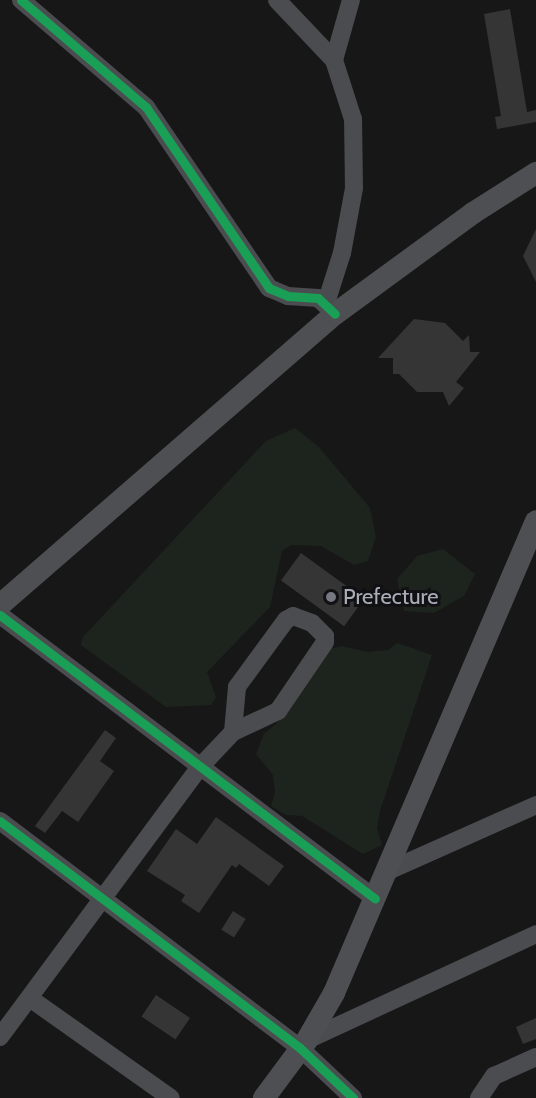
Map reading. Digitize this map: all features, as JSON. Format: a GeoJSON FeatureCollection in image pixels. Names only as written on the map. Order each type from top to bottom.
{"type":"FeatureCollection","features":[{"type":"Feature","properties":{"kind":"main road"},"geometry":{"type":"LineString","coordinates":[[0,605],[330,308],[536,173]]}},
{"type":"Feature","properties":{"kind":"main road"},"geometry":{"type":"LineString","coordinates":[[264,1098],[304,1044],[334,993],[536,521]]}},
{"type":"Feature","properties":{"kind":"street"},"geometry":{"type":"LineString","coordinates":[[21,0],[146,107],[269,288],[288,296],[317,298],[330,308],[346,235],[355,176],[353,120],[334,60],[277,0]]}},
{"type":"Feature","properties":{"kind":"street"},"geometry":{"type":"LineString","coordinates":[[334,60],[351,0]]}},
{"type":"Feature","properties":{"kind":"street"},"geometry":{"type":"LineString","coordinates":[[0,615],[375,899]]}},
{"type":"Feature","properties":{"kind":"street"},"geometry":{"type":"LineString","coordinates":[[3,1027],[31,999],[200,767],[233,732],[278,711],[325,642],[325,636],[312,623],[294,616],[286,620],[237,687],[233,732]]}},
{"type":"Feature","properties":{"kind":"street"},"geometry":{"type":"LineString","coordinates":[[388,871],[536,805]]}},
{"type":"Feature","properties":{"kind":"street"},"geometry":{"type":"LineString","coordinates":[[0,821],[304,1044],[353,1098]]}},
{"type":"Feature","properties":{"kind":"street"},"geometry":{"type":"LineString","coordinates":[[304,1044],[536,934]]}},
{"type":"Feature","properties":{"kind":"street"},"geometry":{"type":"LineString","coordinates":[[31,999],[171,1098]]}},
{"type":"Feature","properties":{"kind":"street"},"geometry":{"type":"LineString","coordinates":[[479,1098],[494,1076],[536,1057]]}},
{"type":"Feature","properties":{"kind":"shaded area"},"geometry":{"type":"Polygon","coordinates":[[[295,428],[319,447],[370,508],[376,537],[368,561],[354,565],[321,546],[291,545],[282,551],[270,607],[207,672],[216,697],[211,705],[166,707],[81,645],[83,637],[266,441],[295,428]]]}},
{"type":"Feature","properties":{"kind":"shaded area"},"geometry":{"type":"Polygon","coordinates":[[[443,549],[475,574],[464,596],[434,613],[404,611],[397,579],[417,556],[443,549]]]}},
{"type":"Feature","properties":{"kind":"shaded area"},"geometry":{"type":"Polygon","coordinates":[[[397,643],[432,655],[380,811],[377,828],[382,845],[363,854],[302,816],[286,815],[271,806],[275,792],[273,775],[256,754],[264,734],[277,723],[325,650],[342,646],[367,652],[388,650],[397,643]]]}},
{"type":"Feature","properties":{"kind":"building"},"geometry":{"type":"Polygon","coordinates":[[[510,9],[527,112],[536,110],[536,122],[497,129],[495,117],[501,116],[484,14],[510,9]]]}},
{"type":"Feature","properties":{"kind":"building"},"geometry":{"type":"Polygon","coordinates":[[[536,229],[536,282],[523,256],[536,229]]]}},
{"type":"Feature","properties":{"kind":"building"},"geometry":{"type":"Polygon","coordinates":[[[414,319],[445,323],[463,341],[469,335],[470,352],[480,352],[456,382],[464,388],[449,406],[443,392],[417,392],[399,374],[393,374],[393,358],[378,358],[414,319]]]}},
{"type":"Feature","properties":{"kind":"building"},"geometry":{"type":"Polygon","coordinates":[[[301,553],[364,599],[344,626],[281,581],[301,553]]]}},
{"type":"Feature","properties":{"kind":"building"},"geometry":{"type":"Polygon","coordinates":[[[105,730],[116,738],[100,761],[114,771],[78,822],[62,811],[45,833],[35,826],[105,730]]]}},
{"type":"Feature","properties":{"kind":"building"},"geometry":{"type":"Polygon","coordinates":[[[216,817],[284,866],[269,886],[239,864],[236,868],[232,865],[199,913],[181,901],[185,895],[147,871],[176,829],[197,844],[216,817]]]}},
{"type":"Feature","properties":{"kind":"building"},"geometry":{"type":"Polygon","coordinates":[[[233,911],[246,919],[234,938],[221,930],[233,911]]]}},
{"type":"Feature","properties":{"kind":"building"},"geometry":{"type":"Polygon","coordinates":[[[156,995],[190,1018],[175,1039],[141,1017],[156,995]]]}},
{"type":"Feature","properties":{"kind":"building"},"geometry":{"type":"Polygon","coordinates":[[[536,1018],[536,1039],[523,1044],[516,1027],[536,1018]]]}},
{"type":"Feature","properties":{"kind":"cycle path"},"geometry":{"type":"LineString","coordinates":[[21,0],[146,107],[269,288],[288,296],[318,298],[335,314]]}},
{"type":"Feature","properties":{"kind":"cycle path"},"geometry":{"type":"LineString","coordinates":[[0,615],[375,899]]}},
{"type":"Feature","properties":{"kind":"cycle path"},"geometry":{"type":"LineString","coordinates":[[0,821],[300,1048],[353,1098]]}},
{"type":"Feature","properties":{"kind":"place","name":"Prefecture"},"geometry":{"type":"Point","coordinates":[331,597]}}]}
